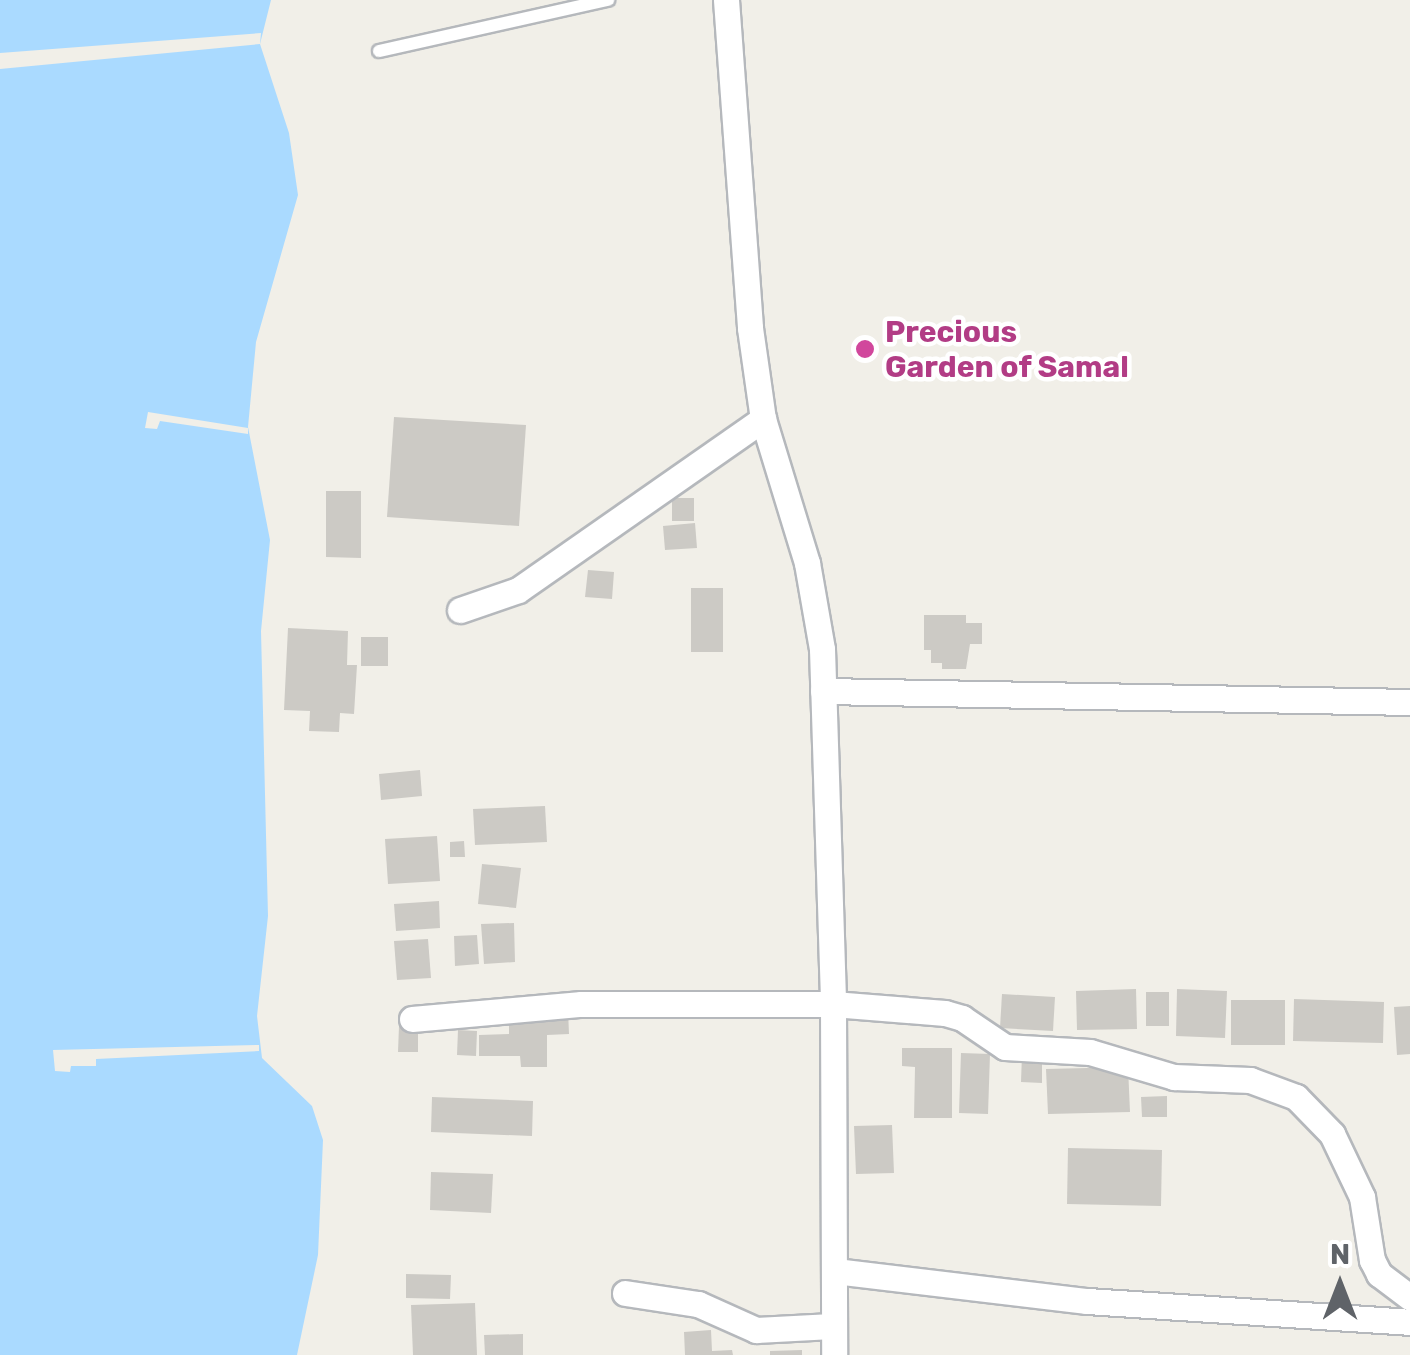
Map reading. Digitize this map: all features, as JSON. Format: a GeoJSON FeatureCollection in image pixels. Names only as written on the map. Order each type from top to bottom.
{"type":"FeatureCollection","features":[{"type":"Feature","properties":{"kind":"street"},"geometry":{"type":"LineString","coordinates":[[726,0],[750,328],[762,419],[807,564],[822,649],[833,1004],[834,1355]]}},
{"type":"Feature","properties":{"kind":"street"},"geometry":{"type":"LineString","coordinates":[[460,610],[518,590],[762,419]]}},
{"type":"Feature","properties":{"kind":"street"},"geometry":{"type":"LineString","coordinates":[[824,692],[1410,702]]}},
{"type":"Feature","properties":{"kind":"street"},"geometry":{"type":"LineString","coordinates":[[412,1018],[582,1004],[833,1004],[945,1013],[962,1018],[1005,1047],[1090,1052],[1174,1077],[1250,1080],[1296,1096],[1332,1134],[1352,1170],[1379,1274],[1410,1296]]}},
{"type":"Feature","properties":{"kind":"street"},"geometry":{"type":"LineString","coordinates":[[835,1272],[1087,1300],[1410,1322]]}},
{"type":"Feature","properties":{"kind":"street"},"geometry":{"type":"LineString","coordinates":[[624,1293],[698,1304],[756,1330],[832,1326]]}},
{"type":"Feature","properties":{"kind":"lane"},"geometry":{"type":"LineString","coordinates":[[379,52],[608,0]]}},
{"type":"Feature","properties":{"kind":"water"},"geometry":{"type":"Polygon","coordinates":[[[0,0],[271,0],[260,44],[289,133],[298,195],[256,342],[248,427],[270,540],[261,631],[268,916],[257,1016],[262,1058],[312,1106],[323,1140],[318,1255],[297,1355],[0,1355],[0,0]]]}},
{"type":"Feature","properties":{"kind":"pier"},"geometry":{"type":"Polygon","coordinates":[[[261,33],[260,44],[0,69],[0,53],[261,33]]]}},
{"type":"Feature","properties":{"kind":"pier"},"geometry":{"type":"Polygon","coordinates":[[[148,412],[248,428],[248,434],[160,421],[157,429],[145,428],[148,412]]]}},
{"type":"Feature","properties":{"kind":"pier"},"geometry":{"type":"Polygon","coordinates":[[[259,1045],[259,1051],[96,1059],[96,1066],[71,1066],[70,1072],[55,1071],[53,1050],[259,1045]]]}},
{"type":"Feature","properties":{"kind":"building"},"geometry":{"type":"Polygon","coordinates":[[[394,417],[526,425],[519,526],[387,517],[394,417]]]}},
{"type":"Feature","properties":{"kind":"building"},"geometry":{"type":"Polygon","coordinates":[[[326,491],[361,491],[361,558],[326,557],[326,491]]]}},
{"type":"Feature","properties":{"kind":"building"},"geometry":{"type":"Polygon","coordinates":[[[672,498],[694,498],[694,521],[672,521],[672,498]]]}},
{"type":"Feature","properties":{"kind":"building"},"geometry":{"type":"Polygon","coordinates":[[[695,523],[697,548],[665,550],[663,526],[695,523]]]}},
{"type":"Feature","properties":{"kind":"building"},"geometry":{"type":"Polygon","coordinates":[[[588,570],[614,572],[612,599],[585,597],[588,570]]]}},
{"type":"Feature","properties":{"kind":"building"},"geometry":{"type":"Polygon","coordinates":[[[691,588],[723,588],[723,652],[691,652],[691,588]]]}},
{"type":"Feature","properties":{"kind":"building"},"geometry":{"type":"Polygon","coordinates":[[[924,615],[966,615],[966,623],[982,623],[982,644],[970,644],[966,669],[942,669],[942,663],[931,663],[931,650],[924,650],[924,615]]]}},
{"type":"Feature","properties":{"kind":"building"},"geometry":{"type":"Polygon","coordinates":[[[288,628],[348,631],[347,665],[357,665],[354,714],[340,713],[339,732],[309,731],[310,711],[284,710],[288,628]]]}},
{"type":"Feature","properties":{"kind":"building"},"geometry":{"type":"Polygon","coordinates":[[[361,637],[388,637],[388,666],[361,666],[361,637]]]}},
{"type":"Feature","properties":{"kind":"building"},"geometry":{"type":"Polygon","coordinates":[[[420,770],[422,796],[381,800],[379,774],[420,770]]]}},
{"type":"Feature","properties":{"kind":"building"},"geometry":{"type":"Polygon","coordinates":[[[545,806],[547,842],[475,845],[473,809],[545,806]]]}},
{"type":"Feature","properties":{"kind":"building"},"geometry":{"type":"Polygon","coordinates":[[[437,836],[440,881],[388,884],[385,839],[437,836]]]}},
{"type":"Feature","properties":{"kind":"building"},"geometry":{"type":"Polygon","coordinates":[[[464,841],[465,857],[450,857],[450,842],[464,841]]]}},
{"type":"Feature","properties":{"kind":"building"},"geometry":{"type":"Polygon","coordinates":[[[482,864],[521,868],[516,908],[478,904],[482,864]]]}},
{"type":"Feature","properties":{"kind":"building"},"geometry":{"type":"Polygon","coordinates":[[[439,901],[440,928],[396,931],[394,904],[439,901]]]}},
{"type":"Feature","properties":{"kind":"building"},"geometry":{"type":"Polygon","coordinates":[[[514,923],[515,962],[484,964],[481,924],[514,923]]]}},
{"type":"Feature","properties":{"kind":"building"},"geometry":{"type":"Polygon","coordinates":[[[477,935],[479,964],[455,966],[454,936],[477,935]]]}},
{"type":"Feature","properties":{"kind":"building"},"geometry":{"type":"Polygon","coordinates":[[[428,939],[431,978],[397,980],[394,941],[428,939]]]}},
{"type":"Feature","properties":{"kind":"building"},"geometry":{"type":"Polygon","coordinates":[[[1136,989],[1137,1029],[1077,1030],[1076,991],[1136,989]]]}},
{"type":"Feature","properties":{"kind":"building"},"geometry":{"type":"Polygon","coordinates":[[[1177,989],[1227,991],[1225,1038],[1176,1036],[1177,989]]]}},
{"type":"Feature","properties":{"kind":"building"},"geometry":{"type":"Polygon","coordinates":[[[1146,992],[1169,992],[1169,1026],[1146,1026],[1146,992]]]}},
{"type":"Feature","properties":{"kind":"building"},"geometry":{"type":"Polygon","coordinates":[[[1002,994],[1055,997],[1053,1031],[1000,1028],[1002,994]]]}},
{"type":"Feature","properties":{"kind":"building"},"geometry":{"type":"Polygon","coordinates":[[[1294,999],[1384,1002],[1383,1043],[1293,1041],[1294,999]]]}},
{"type":"Feature","properties":{"kind":"building"},"geometry":{"type":"Polygon","coordinates":[[[1231,1000],[1285,1000],[1285,1045],[1231,1045],[1231,1000]]]}},
{"type":"Feature","properties":{"kind":"building"},"geometry":{"type":"Polygon","coordinates":[[[1410,1006],[1410,1054],[1397,1055],[1394,1007],[1410,1006]]]}},
{"type":"Feature","properties":{"kind":"building"},"geometry":{"type":"Polygon","coordinates":[[[568,1010],[569,1034],[547,1035],[547,1067],[521,1067],[520,1056],[479,1056],[479,1035],[509,1034],[509,1011],[568,1010]]]}},
{"type":"Feature","properties":{"kind":"building"},"geometry":{"type":"Polygon","coordinates":[[[399,1026],[418,1026],[418,1052],[398,1052],[399,1026]]]}},
{"type":"Feature","properties":{"kind":"building"},"geometry":{"type":"Polygon","coordinates":[[[458,1030],[477,1031],[476,1056],[457,1055],[458,1030]]]}},
{"type":"Feature","properties":{"kind":"building"},"geometry":{"type":"Polygon","coordinates":[[[902,1048],[952,1048],[952,1118],[914,1118],[915,1067],[902,1066],[902,1048]]]}},
{"type":"Feature","properties":{"kind":"building"},"geometry":{"type":"Polygon","coordinates":[[[961,1053],[990,1054],[988,1114],[959,1113],[961,1053]]]}},
{"type":"Feature","properties":{"kind":"building"},"geometry":{"type":"Polygon","coordinates":[[[1022,1054],[1042,1054],[1042,1083],[1021,1082],[1022,1054]]]}},
{"type":"Feature","properties":{"kind":"building"},"geometry":{"type":"Polygon","coordinates":[[[1128,1067],[1130,1112],[1048,1114],[1046,1069],[1128,1067]]]}},
{"type":"Feature","properties":{"kind":"building"},"geometry":{"type":"Polygon","coordinates":[[[1167,1096],[1167,1117],[1142,1117],[1141,1097],[1167,1096]]]}},
{"type":"Feature","properties":{"kind":"building"},"geometry":{"type":"Polygon","coordinates":[[[432,1097],[533,1101],[532,1136],[431,1132],[432,1097]]]}},
{"type":"Feature","properties":{"kind":"building"},"geometry":{"type":"Polygon","coordinates":[[[892,1125],[894,1173],[856,1174],[854,1126],[892,1125]]]}},
{"type":"Feature","properties":{"kind":"building"},"geometry":{"type":"Polygon","coordinates":[[[1068,1148],[1162,1150],[1161,1206],[1067,1204],[1068,1148]]]}},
{"type":"Feature","properties":{"kind":"building"},"geometry":{"type":"Polygon","coordinates":[[[431,1172],[493,1174],[491,1213],[430,1210],[431,1172]]]}},
{"type":"Feature","properties":{"kind":"building"},"geometry":{"type":"Polygon","coordinates":[[[406,1274],[451,1275],[450,1299],[406,1298],[406,1274]]]}},
{"type":"Feature","properties":{"kind":"building"},"geometry":{"type":"Polygon","coordinates":[[[475,1303],[477,1355],[413,1355],[411,1305],[475,1303]]]}},
{"type":"Feature","properties":{"kind":"building"},"geometry":{"type":"Polygon","coordinates":[[[711,1330],[712,1351],[732,1350],[733,1355],[685,1355],[684,1332],[711,1330]]]}},
{"type":"Feature","properties":{"kind":"building"},"geometry":{"type":"Polygon","coordinates":[[[523,1334],[523,1355],[485,1355],[484,1335],[523,1334]]]}},
{"type":"Feature","properties":{"kind":"building"},"geometry":{"type":"Polygon","coordinates":[[[802,1350],[802,1355],[770,1355],[770,1351],[802,1350]]]}},
{"type":"Feature","properties":{"kind":"place","name":"Precious Garden of Samal"},"geometry":{"type":"Point","coordinates":[865,349]}}]}
